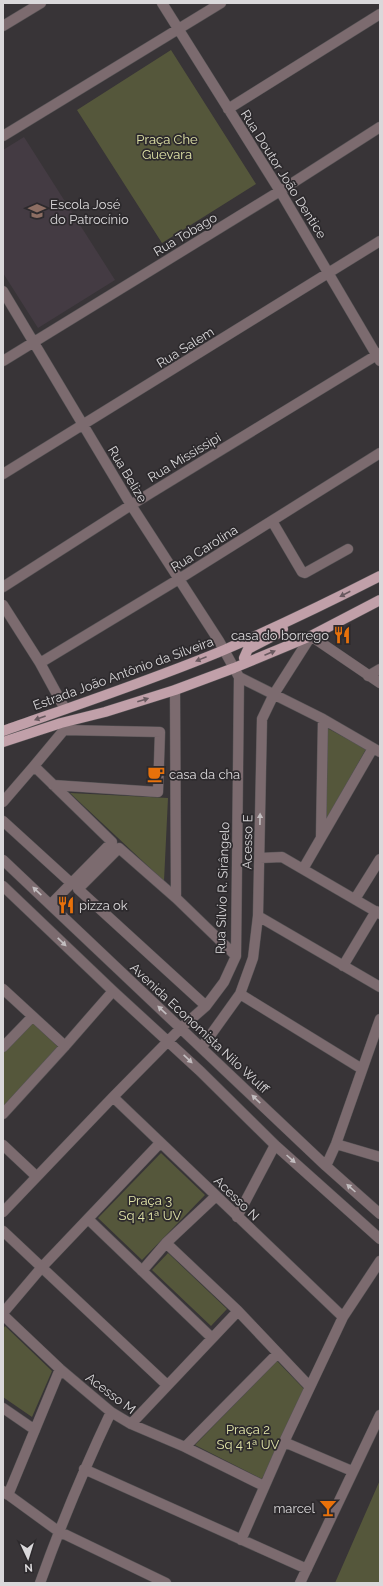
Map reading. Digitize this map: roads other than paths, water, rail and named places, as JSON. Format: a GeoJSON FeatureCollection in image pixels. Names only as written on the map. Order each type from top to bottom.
{"type":"FeatureCollection","features":[{"type":"Feature","properties":{"kind":"main road","name":"Estrada João Antônio da Silveira"},"geometry":{"type":"LineString","coordinates":[[3,731],[224,650],[297,618],[380,576]]}},
{"type":"Feature","properties":{"kind":"main road","name":"Estrada João Antônio da Silveira"},"geometry":{"type":"LineString","coordinates":[[3,742],[63,726],[237,672],[248,662],[311,636],[380,600]]}},
{"type":"Feature","properties":{"kind":"main road"},"geometry":{"type":"LineString","coordinates":[[248,662],[244,658],[248,649],[277,634],[297,618]]}},
{"type":"Feature","properties":{"kind":"street"},"geometry":{"type":"LineString","coordinates":[[3,26],[41,3]]}},
{"type":"Feature","properties":{"kind":"street","name":"Rua Doutor João Dentice"},"geometry":{"type":"LineString","coordinates":[[162,3],[280,191],[379,356]]}},
{"type":"Feature","properties":{"kind":"street"},"geometry":{"type":"LineString","coordinates":[[3,136],[221,3]]}},
{"type":"Feature","properties":{"kind":"street"},"geometry":{"type":"LineString","coordinates":[[228,109],[380,14]]}},
{"type":"Feature","properties":{"kind":"street","name":"Rua Tobago"},"geometry":{"type":"LineString","coordinates":[[3,361],[380,128]]}},
{"type":"Feature","properties":{"kind":"street","name":"Rua Salem"},"geometry":{"type":"LineString","coordinates":[[3,474],[380,242]]}},
{"type":"Feature","properties":{"kind":"street","name":"Rua Belize"},"geometry":{"type":"LineString","coordinates":[[3,291],[131,505],[237,672]]}},
{"type":"Feature","properties":{"kind":"street","name":"Rua Mississipi"},"geometry":{"type":"LineString","coordinates":[[3,587],[131,505],[379,356]]}},
{"type":"Feature","properties":{"kind":"street","name":"Rua Carolina"},"geometry":{"type":"LineString","coordinates":[[40,663],[179,579],[380,453]]}},
{"type":"Feature","properties":{"kind":"street"},"geometry":{"type":"LineString","coordinates":[[272,521],[302,572],[305,572],[348,548]]}},
{"type":"Feature","properties":{"kind":"street"},"geometry":{"type":"LineString","coordinates":[[3,605],[40,663],[66,709]]}},
{"type":"Feature","properties":{"kind":"street"},"geometry":{"type":"LineString","coordinates":[[311,636],[380,683]]}},
{"type":"Feature","properties":{"kind":"street","name":"Acesso E"},"geometry":{"type":"LineString","coordinates":[[202,1047],[240,994],[253,958],[258,916],[262,719],[274,694],[311,636]]}},
{"type":"Feature","properties":{"kind":"street"},"geometry":{"type":"LineString","coordinates":[[368,676],[380,669]]}},
{"type":"Feature","properties":{"kind":"street"},"geometry":{"type":"LineString","coordinates":[[237,672],[274,694],[323,719],[377,750],[321,838],[303,870]]}},
{"type":"Feature","properties":{"kind":"street","name":"Rua Sílvio R. Sirângelo"},"geometry":{"type":"LineString","coordinates":[[3,1212],[36,1176],[168,1041],[206,1006],[224,982],[236,956],[237,672]]}},
{"type":"Feature","properties":{"kind":"street"},"geometry":{"type":"LineString","coordinates":[[175,690],[176,898]]}},
{"type":"Feature","properties":{"kind":"street"},"geometry":{"type":"LineString","coordinates":[[321,838],[323,719]]}},
{"type":"Feature","properties":{"kind":"street"},"geometry":{"type":"LineString","coordinates":[[3,802],[34,766],[63,726],[160,732],[158,792],[53,785]]}},
{"type":"Feature","properties":{"kind":"street"},"geometry":{"type":"LineString","coordinates":[[34,766],[116,845],[176,898],[236,956]]}},
{"type":"Feature","properties":{"kind":"street"},"geometry":{"type":"LineString","coordinates":[[3,821],[71,883]]}},
{"type":"Feature","properties":{"kind":"street"},"geometry":{"type":"LineString","coordinates":[[51,904],[71,883],[116,845]]}},
{"type":"Feature","properties":{"kind":"street"},"geometry":{"type":"LineString","coordinates":[[116,845],[78,890],[206,1006]]}},
{"type":"Feature","properties":{"kind":"street"},"geometry":{"type":"LineString","coordinates":[[260,858],[282,857],[378,913],[343,966]]}},
{"type":"Feature","properties":{"kind":"street"},"geometry":{"type":"LineString","coordinates":[[354,899],[380,859]]}},
{"type":"Feature","properties":{"kind":"street","name":"Avenida Economista Nilo Wulff"},"geometry":{"type":"LineString","coordinates":[[3,860],[326,1166],[380,1214]]}},
{"type":"Feature","properties":{"kind":"street"},"geometry":{"type":"LineString","coordinates":[[3,886],[113,991],[168,1041],[275,1145],[380,1239]]}},
{"type":"Feature","properties":{"kind":"street"},"geometry":{"type":"LineString","coordinates":[[258,916],[380,987]]}},
{"type":"Feature","properties":{"kind":"street"},"geometry":{"type":"LineString","coordinates":[[3,989],[65,1046]]}},
{"type":"Feature","properties":{"kind":"street"},"geometry":{"type":"LineString","coordinates":[[3,1114],[113,991]]}},
{"type":"Feature","properties":{"kind":"street"},"geometry":{"type":"LineString","coordinates":[[240,994],[362,1069]]}},
{"type":"Feature","properties":{"kind":"street"},"geometry":{"type":"LineString","coordinates":[[3,1047],[32,1017]]}},
{"type":"Feature","properties":{"kind":"street"},"geometry":{"type":"LineString","coordinates":[[326,1166],[336,1144],[380,1020]]}},
{"type":"Feature","properties":{"kind":"street","name":"Acesso N"},"geometry":{"type":"LineString","coordinates":[[114,1096],[160,1143],[343,1317]]}},
{"type":"Feature","properties":{"kind":"street"},"geometry":{"type":"LineString","coordinates":[[3,1314],[42,1267],[160,1143]]}},
{"type":"Feature","properties":{"kind":"street"},"geometry":{"type":"LineString","coordinates":[[336,1144],[380,1157]]}},
{"type":"Feature","properties":{"kind":"street"},"geometry":{"type":"LineString","coordinates":[[3,1145],[36,1176]]}},
{"type":"Feature","properties":{"kind":"street"},"geometry":{"type":"LineString","coordinates":[[237,1217],[275,1145]]}},
{"type":"Feature","properties":{"kind":"street"},"geometry":{"type":"LineString","coordinates":[[142,1270],[166,1243],[216,1196]]}},
{"type":"Feature","properties":{"kind":"street"},"geometry":{"type":"LineString","coordinates":[[88,1219],[212,1338]]}},
{"type":"Feature","properties":{"kind":"street"},"geometry":{"type":"LineString","coordinates":[[3,1231],[167,1386]]}},
{"type":"Feature","properties":{"kind":"street"},"geometry":{"type":"LineString","coordinates":[[166,1243],[238,1311],[310,1387]]}},
{"type":"Feature","properties":{"kind":"street"},"geometry":{"type":"LineString","coordinates":[[241,1540],[284,1442],[343,1317],[380,1261]]}},
{"type":"Feature","properties":{"kind":"street"},"geometry":{"type":"LineString","coordinates":[[131,1424],[238,1311]]}},
{"type":"Feature","properties":{"kind":"street","name":"Acesso M"},"geometry":{"type":"LineString","coordinates":[[3,1314],[60,1369],[111,1412],[131,1424],[185,1447],[264,1486]]}},
{"type":"Feature","properties":{"kind":"street"},"geometry":{"type":"LineString","coordinates":[[185,1447],[278,1353]]}},
{"type":"Feature","properties":{"kind":"street"},"geometry":{"type":"LineString","coordinates":[[60,1369],[35,1430],[6,1493],[58,1531],[166,1583]]}},
{"type":"Feature","properties":{"kind":"street"},"geometry":{"type":"LineString","coordinates":[[3,1408],[35,1430]]}},
{"type":"Feature","properties":{"kind":"street"},"geometry":{"type":"LineString","coordinates":[[40,1583],[58,1531],[84,1469],[111,1412]]}},
{"type":"Feature","properties":{"kind":"street"},"geometry":{"type":"LineString","coordinates":[[300,1583],[352,1471],[380,1415]]}},
{"type":"Feature","properties":{"kind":"street"},"geometry":{"type":"LineString","coordinates":[[284,1442],[352,1471]]}},
{"type":"Feature","properties":{"kind":"street"},"geometry":{"type":"LineString","coordinates":[[84,1469],[307,1569]]}},
{"type":"Feature","properties":{"kind":"place","name":"Escola José do Patrocínio"},"geometry":{"type":"Point","coordinates":[37,211]}},
{"type":"Feature","properties":{"kind":"place","name":"casa do borrego"},"geometry":{"type":"Point","coordinates":[342,635]}},
{"type":"Feature","properties":{"kind":"place","name":"casa da cha"},"geometry":{"type":"Point","coordinates":[156,774]}},
{"type":"Feature","properties":{"kind":"place","name":"pizza ok"},"geometry":{"type":"Point","coordinates":[66,905]}},
{"type":"Feature","properties":{"kind":"place","name":"marcel"},"geometry":{"type":"Point","coordinates":[328,1508]}},
{"type":"Feature","properties":{"kind":"park label","name":"Praça Che Guevara"},"geometry":{"type":"Point","coordinates":[167,146]}},
{"type":"Feature","properties":{"kind":"park label","name":"Praça 3 Sq 4 1ª UV"},"geometry":{"type":"Point","coordinates":[150,1208]}},
{"type":"Feature","properties":{"kind":"park label","name":"Praça 2 Sq 4 1ª UV"},"geometry":{"type":"Point","coordinates":[248,1436]}}]}
